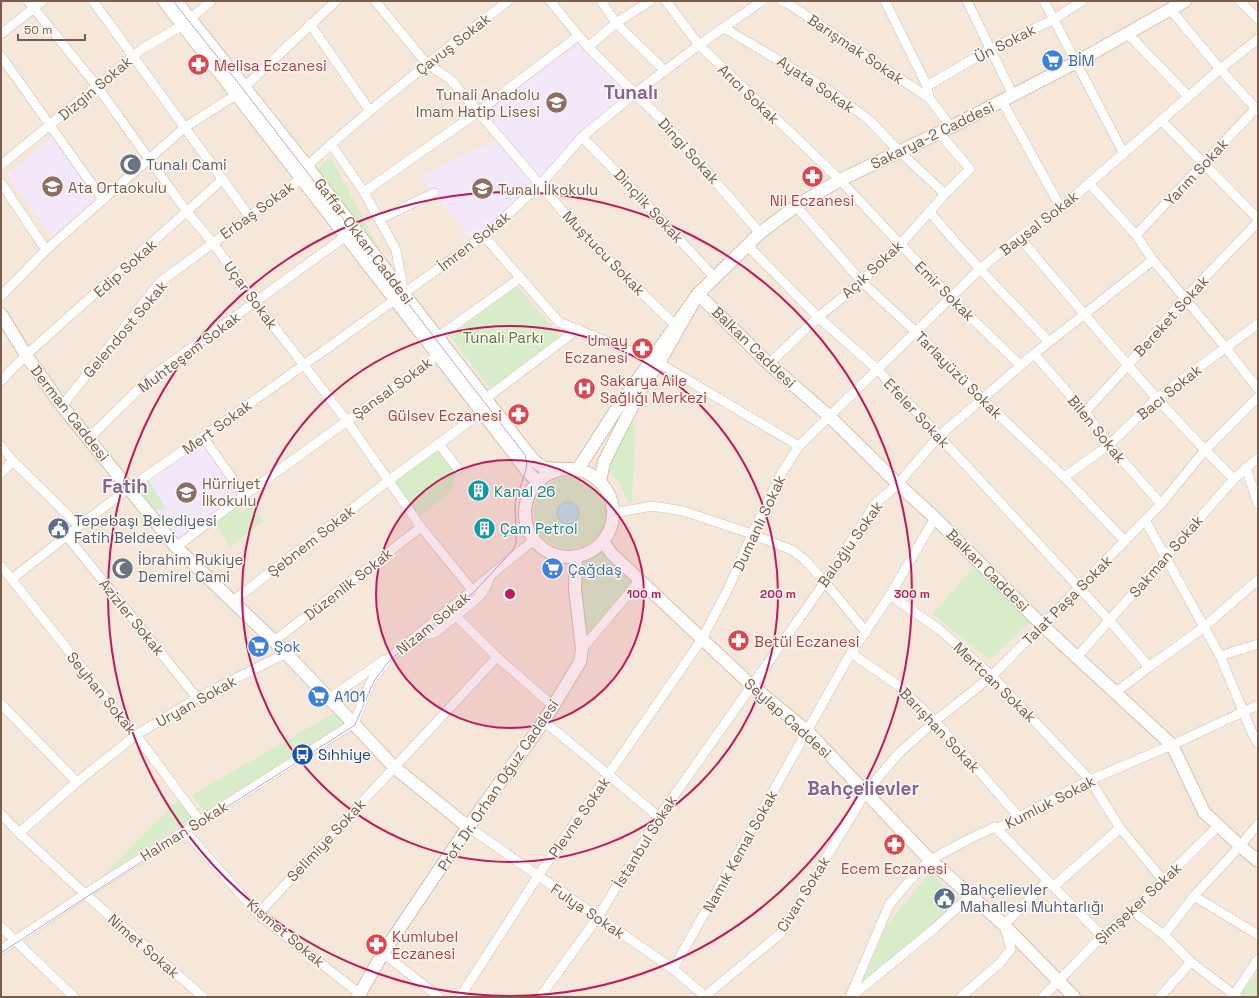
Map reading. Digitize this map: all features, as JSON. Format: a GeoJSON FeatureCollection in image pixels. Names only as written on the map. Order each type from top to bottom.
{"type":"FeatureCollection","features":[{"type":"Feature","properties":{"kind":"main road","name":"Gaffar Okkan Caddesi"},"geometry":{"type":"LineString","coordinates":[[164,1],[186,22],[242,91],[307,166],[400,297],[438,354],[526,470],[538,482]]}},
{"type":"Feature","properties":{"kind":"main road","name":"Gaffar Okkan Caddesi"},"geometry":{"type":"LineString","coordinates":[[176,1],[186,22]]}},
{"type":"Feature","properties":{"kind":"main road","name":"Sakarya-2 Caddesi"},"geometry":{"type":"LineString","coordinates":[[655,361],[676,326],[698,294],[760,233],[796,206],[840,180],[939,133],[1075,63],[1128,34],[1168,5],[1184,1]]}},
{"type":"Feature","properties":{"kind":"main road","name":"Gaffar Okkan Caddesi"},"geometry":{"type":"LineString","coordinates":[[242,91],[302,178],[346,236],[438,337],[534,461],[544,468],[560,469]]}},
{"type":"Feature","properties":{"kind":"main road","name":"Sakarya-2 Caddesi"},"geometry":{"type":"LineString","coordinates":[[578,469],[614,413],[655,361],[698,294]]}},
{"type":"Feature","properties":{"kind":"main road","name":"Balkan Caddesi"},"geometry":{"type":"LineString","coordinates":[[698,294],[769,364],[829,416],[935,518],[1042,625],[1172,745],[1204,812],[1240,846],[1258,860]]}},
{"type":"Feature","properties":{"kind":"main road","name":"Derman Caddesi"},"geometry":{"type":"LineString","coordinates":[[1,314],[26,355],[62,406],[130,488],[176,547],[274,640],[394,767],[468,828]]}},
{"type":"Feature","properties":{"kind":"main road"},"geometry":{"type":"LineString","coordinates":[[600,481],[604,462],[655,361]]}},
{"type":"Feature","properties":{"kind":"main road"},"geometry":{"type":"LineString","coordinates":[[560,469],[578,469],[590,473],[608,490],[614,513],[609,534],[602,542],[590,552],[576,557],[564,557],[552,554],[542,548],[534,540],[527,527],[525,513],[527,499],[533,487],[543,477],[560,469]]}},
{"type":"Feature","properties":{"kind":"main road","name":"Seylap Caddesi"},"geometry":{"type":"LineString","coordinates":[[602,542],[612,554],[702,640],[751,685],[808,732],[930,860],[1004,925],[1074,997]]}},
{"type":"Feature","properties":{"kind":"main road","name":"Prof. Dr. Orhan Oğuz Caddesi"},"geometry":{"type":"LineString","coordinates":[[359,996],[383,953],[468,828],[544,721],[580,662],[582,649],[575,589],[576,557]]}},
{"type":"Feature","properties":{"kind":"street"},"geometry":{"type":"LineString","coordinates":[[1,34],[31,4],[43,1]]}},
{"type":"Feature","properties":{"kind":"street"},"geometry":{"type":"LineString","coordinates":[[93,1],[249,216]]}},
{"type":"Feature","properties":{"kind":"street","name":"Dizgin Sokak"},"geometry":{"type":"LineString","coordinates":[[1,165],[51,125],[96,85],[142,49],[186,22],[211,1]]}},
{"type":"Feature","properties":{"kind":"street"},"geometry":{"type":"LineString","coordinates":[[1,296],[46,250],[184,128],[242,91],[310,24],[336,1]]}},
{"type":"Feature","properties":{"kind":"street","name":"Muştucu Sokak"},"geometry":{"type":"LineString","coordinates":[[375,1],[427,64],[450,79],[583,236],[676,326]]}},
{"type":"Feature","properties":{"kind":"street","name":"Çavuş Sokak"},"geometry":{"type":"LineString","coordinates":[[307,166],[331,144],[427,64],[508,1]]}},
{"type":"Feature","properties":{"kind":"street","name":"Dingi Sokak"},"geometry":{"type":"LineString","coordinates":[[550,1],[588,47],[665,123],[760,233]]}},
{"type":"Feature","properties":{"kind":"street"},"geometry":{"type":"LineString","coordinates":[[601,1],[616,23],[665,71]]}},
{"type":"Feature","properties":{"kind":"street"},"geometry":{"type":"LineString","coordinates":[[588,47],[616,23],[650,1]]}},
{"type":"Feature","properties":{"kind":"street","name":"Arıcı Sokak"},"geometry":{"type":"LineString","coordinates":[[666,1],[699,45],[840,180]]}},
{"type":"Feature","properties":{"kind":"street","name":"İmren Sokak"},"geometry":{"type":"LineString","coordinates":[[304,365],[484,236],[540,185],[582,137],[634,94],[699,45],[762,1]]}},
{"type":"Feature","properties":{"kind":"street","name":"Barışmak Sokak"},"geometry":{"type":"LineString","coordinates":[[782,1],[789,4],[929,98]]}},
{"type":"Feature","properties":{"kind":"street"},"geometry":{"type":"LineString","coordinates":[[885,1],[927,86],[929,98],[951,127]]}},
{"type":"Feature","properties":{"kind":"street"},"geometry":{"type":"LineString","coordinates":[[967,1],[1013,95]]}},
{"type":"Feature","properties":{"kind":"street"},"geometry":{"type":"LineString","coordinates":[[1044,1],[1075,63],[1124,154]]}},
{"type":"Feature","properties":{"kind":"street","name":"Ün Sokak"},"geometry":{"type":"LineString","coordinates":[[927,86],[990,49],[1053,20],[1082,1]]}},
{"type":"Feature","properties":{"kind":"street"},"geometry":{"type":"LineString","coordinates":[[1240,1],[1258,19]]}},
{"type":"Feature","properties":{"kind":"street","name":"Uçar Sokak"},"geometry":{"type":"LineString","coordinates":[[31,4],[96,85],[187,212],[213,243],[255,302],[347,421],[421,527],[472,590]]}},
{"type":"Feature","properties":{"kind":"street"},"geometry":{"type":"LineString","coordinates":[[1168,5],[1220,69],[1257,110]]}},
{"type":"Feature","properties":{"kind":"street"},"geometry":{"type":"LineString","coordinates":[[310,24],[370,111]]}},
{"type":"Feature","properties":{"kind":"street","name":"Ayata Sokak"},"geometry":{"type":"LineString","coordinates":[[724,28],[830,90],[869,120],[899,151],[945,194]]}},
{"type":"Feature","properties":{"kind":"street"},"geometry":{"type":"LineString","coordinates":[[1128,34],[1188,96]]}},
{"type":"Feature","properties":{"kind":"street"},"geometry":{"type":"LineString","coordinates":[[364,192],[478,112],[578,36]]}},
{"type":"Feature","properties":{"kind":"street","name":"Baysal Sokak"},"geometry":{"type":"LineString","coordinates":[[829,416],[980,269],[1019,237],[1061,208],[1188,96],[1258,39]]}},
{"type":"Feature","properties":{"kind":"street"},"geometry":{"type":"LineString","coordinates":[[1,56],[103,200]]}},
{"type":"Feature","properties":{"kind":"street"},"geometry":{"type":"LineString","coordinates":[[1002,101],[1061,208]]}},
{"type":"Feature","properties":{"kind":"street","name":"Yarım Sokak"},"geometry":{"type":"LineString","coordinates":[[1136,235],[1257,110]]}},
{"type":"Feature","properties":{"kind":"street"},"geometry":{"type":"LineString","coordinates":[[1161,120],[1258,220]]}},
{"type":"Feature","properties":{"kind":"street","name":"Açık Sokak"},"geometry":{"type":"LineString","coordinates":[[769,364],[818,317],[862,282],[875,267],[900,245],[945,194],[970,169],[939,133]]}},
{"type":"Feature","properties":{"kind":"street","name":"Dinçlik Sokak"},"geometry":{"type":"LineString","coordinates":[[582,137],[630,186],[714,277]]}},
{"type":"Feature","properties":{"kind":"street"},"geometry":{"type":"LineString","coordinates":[[331,144],[364,192],[396,250],[400,297]]}},
{"type":"Feature","properties":{"kind":"street","name":"Erbaş Sokak"},"geometry":{"type":"LineString","coordinates":[[213,243],[302,178]]}},
{"type":"Feature","properties":{"kind":"street","name":"Edip Sokak"},"geometry":{"type":"LineString","coordinates":[[1,381],[26,355],[223,179]]}},
{"type":"Feature","properties":{"kind":"street","name":"Emir Sokak"},"geometry":{"type":"LineString","coordinates":[[840,180],[951,298],[1020,365]]}},
{"type":"Feature","properties":{"kind":"street"},"geometry":{"type":"LineString","coordinates":[[1,183],[46,250]]}},
{"type":"Feature","properties":{"kind":"street"},"geometry":{"type":"LineString","coordinates":[[1089,183],[1136,235],[1153,260],[1258,389]]}},
{"type":"Feature","properties":{"kind":"street"},"geometry":{"type":"LineString","coordinates":[[380,219],[434,193]]}},
{"type":"Feature","properties":{"kind":"street","name":"Tarlayüzü Sokak"},"geometry":{"type":"LineString","coordinates":[[796,206],[862,282],[916,332],[982,399],[1064,477],[1125,541]]}},
{"type":"Feature","properties":{"kind":"street"},"geometry":{"type":"LineString","coordinates":[[930,212],[980,269],[1049,342]]}},
{"type":"Feature","properties":{"kind":"street","name":"Bereket Sokak"},"geometry":{"type":"LineString","coordinates":[[1085,412],[1128,365],[1184,299],[1258,220]]}},
{"type":"Feature","properties":{"kind":"street","name":"Muhteşem Sokak"},"geometry":{"type":"LineString","coordinates":[[89,438],[150,378],[346,236]]}},
{"type":"Feature","properties":{"kind":"street"},"geometry":{"type":"LineString","coordinates":[[484,236],[559,322],[655,361],[799,446]]}},
{"type":"Feature","properties":{"kind":"street"},"geometry":{"type":"LineString","coordinates":[[1019,237],[1156,399],[1234,479]]}},
{"type":"Feature","properties":{"kind":"street","name":"Gelendost Sokak"},"geometry":{"type":"LineString","coordinates":[[62,406],[160,282],[213,243]]}},
{"type":"Feature","properties":{"kind":"street","name":"Efeler Sokak"},"geometry":{"type":"LineString","coordinates":[[747,245],[818,317],[877,369],[1080,588],[1149,667]]}},
{"type":"Feature","properties":{"kind":"street","name":"Baloğlu Sokak"},"geometry":{"type":"LineString","coordinates":[[751,685],[825,582],[875,504],[898,484],[938,436],[1020,365],[1153,260]]}},
{"type":"Feature","properties":{"kind":"street"},"geometry":{"type":"LineString","coordinates":[[438,337],[520,278]]}},
{"type":"Feature","properties":{"kind":"street","name":"Bacı Sokak"},"geometry":{"type":"LineString","coordinates":[[1064,477],[1109,445],[1156,399],[1258,324]]}},
{"type":"Feature","properties":{"kind":"street"},"geometry":{"type":"LineString","coordinates":[[485,399],[578,329]]}},
{"type":"Feature","properties":{"kind":"street","name":"Şansal Sokak"},"geometry":{"type":"LineString","coordinates":[[176,547],[244,495],[438,354]]}},
{"type":"Feature","properties":{"kind":"street","name":"Bilen Sokak"},"geometry":{"type":"LineString","coordinates":[[1034,354],[1085,412],[1109,445],[1161,504]]}},
{"type":"Feature","properties":{"kind":"street","name":"Mert Sokak"},"geometry":{"type":"LineString","coordinates":[[12,579],[66,535],[130,488],[203,438],[304,365]]}},
{"type":"Feature","properties":{"kind":"street","name":"Talat Paşa Sokak"},"geometry":{"type":"LineString","coordinates":[[866,792],[898,754],[935,721],[992,676],[1080,588],[1161,504],[1205,450],[1258,397]]}},
{"type":"Feature","properties":{"kind":"street","name":"Şebnem Sokak"},"geometry":{"type":"LineString","coordinates":[[233,601],[389,481],[482,412]]}},
{"type":"Feature","properties":{"kind":"street","name":"Dumanlı Sokak"},"geometry":{"type":"LineString","coordinates":[[702,640],[729,587],[752,534],[781,474],[799,446],[829,416]]}},
{"type":"Feature","properties":{"kind":"street"},"geometry":{"type":"LineString","coordinates":[[203,438],[244,495]]}},
{"type":"Feature","properties":{"kind":"street"},"geometry":{"type":"LineString","coordinates":[[439,444],[458,469]]}},
{"type":"Feature","properties":{"kind":"street"},"geometry":{"type":"LineString","coordinates":[[1,446],[13,461],[79,526]]}},
{"type":"Feature","properties":{"kind":"street","name":"Sakman Sokak"},"geometry":{"type":"LineString","coordinates":[[1077,658],[1234,479],[1258,458]]}},
{"type":"Feature","properties":{"kind":"street"},"geometry":{"type":"LineString","coordinates":[[1,473],[13,461]]}},
{"type":"Feature","properties":{"kind":"street"},"geometry":{"type":"LineString","coordinates":[[1246,468],[1258,504]]}},
{"type":"Feature","properties":{"kind":"street"},"geometry":{"type":"LineString","coordinates":[[614,513],[652,506],[683,511],[752,534],[792,550],[804,559],[825,582],[866,632]]}},
{"type":"Feature","properties":{"kind":"street","name":"Namık Kemal Sokak"},"geometry":{"type":"LineString","coordinates":[[673,969],[852,653],[890,595],[935,518]]}},
{"type":"Feature","properties":{"kind":"street"},"geometry":{"type":"LineString","coordinates":[[1145,520],[1220,656],[1258,743]]}},
{"type":"Feature","properties":{"kind":"street","name":"Düzenlik Sokak"},"geometry":{"type":"LineString","coordinates":[[274,640],[421,527]]}},
{"type":"Feature","properties":{"kind":"street","name":"Azizler Sokak"},"geometry":{"type":"LineString","coordinates":[[66,535],[197,698]]}},
{"type":"Feature","properties":{"kind":"street","name":"Nizam Sokak"},"geometry":{"type":"LineString","coordinates":[[354,723],[372,680],[389,658],[534,540]]}},
{"type":"Feature","properties":{"kind":"street","name":"Seyhan Sokak"},"geometry":{"type":"LineString","coordinates":[[1,566],[136,735],[200,821]]}},
{"type":"Feature","properties":{"kind":"street"},"geometry":{"type":"LineString","coordinates":[[418,634],[428,635],[435,633],[479,597],[485,589],[491,576]]}},
{"type":"Feature","properties":{"kind":"street"},"geometry":{"type":"LineString","coordinates":[[582,649],[640,580]]}},
{"type":"Feature","properties":{"kind":"street"},"geometry":{"type":"LineString","coordinates":[[1116,693],[1204,627],[1258,580]]}},
{"type":"Feature","properties":{"kind":"street","name":"Mertcan Sokak"},"geometry":{"type":"LineString","coordinates":[[890,595],[940,630],[992,676],[1090,780],[1120,828],[1163,880]]}},
{"type":"Feature","properties":{"kind":"street"},"geometry":{"type":"LineString","coordinates":[[456,616],[497,657],[552,706]]}},
{"type":"Feature","properties":{"kind":"street","name":"Plevne Sokak"},"geometry":{"type":"LineString","coordinates":[[460,997],[538,876],[608,773],[702,640]]}},
{"type":"Feature","properties":{"kind":"street"},"geometry":{"type":"LineString","coordinates":[[1220,656],[1258,644]]}},
{"type":"Feature","properties":{"kind":"street","name":"Uryan Sokak"},"geometry":{"type":"LineString","coordinates":[[19,832],[77,782],[136,735],[197,698],[286,653]]}},
{"type":"Feature","properties":{"kind":"street","name":"Barışhan Sokak"},"geometry":{"type":"LineString","coordinates":[[852,653],[896,684],[935,721],[1019,817]]}},
{"type":"Feature","properties":{"kind":"street","name":"Selimiye Sokak"},"geometry":{"type":"LineString","coordinates":[[258,914],[497,657]]}},
{"type":"Feature","properties":{"kind":"street"},"geometry":{"type":"LineString","coordinates":[[330,698],[389,658]]}},
{"type":"Feature","properties":{"kind":"street","name":"İstanbul Sokak"},"geometry":{"type":"LineString","coordinates":[[540,997],[598,917],[659,817],[751,685]]}},
{"type":"Feature","properties":{"kind":"street"},"geometry":{"type":"LineString","coordinates":[[1,704],[77,782]]}},
{"type":"Feature","properties":{"kind":"street","name":"Kumluk Sokak"},"geometry":{"type":"LineString","coordinates":[[851,997],[890,905],[910,880],[930,860],[969,838],[995,827],[998,828],[1090,780],[1172,745],[1258,705]]}},
{"type":"Feature","properties":{"kind":"street"},"geometry":{"type":"LineString","coordinates":[[544,721],[659,817]]}},
{"type":"Feature","properties":{"kind":"street","name":"Halman Sokak"},"geometry":{"type":"LineString","coordinates":[[1,950],[85,894],[354,723]]}},
{"type":"Feature","properties":{"kind":"street","name":"Civan Sokak"},"geometry":{"type":"LineString","coordinates":[[705,997],[780,934],[866,792]]}},
{"type":"Feature","properties":{"kind":"street","name":"Nimet Sokak"},"geometry":{"type":"LineString","coordinates":[[1,814],[85,894],[203,997]]}},
{"type":"Feature","properties":{"kind":"street"},"geometry":{"type":"LineString","coordinates":[[1164,936],[1194,896],[1258,824]]}},
{"type":"Feature","properties":{"kind":"street","name":"Şimşeker Sokak"},"geometry":{"type":"LineString","coordinates":[[1043,997],[1102,936],[1132,911],[1218,826]]}},
{"type":"Feature","properties":{"kind":"street"},"geometry":{"type":"LineString","coordinates":[[995,827],[1102,936]]}},
{"type":"Feature","properties":{"kind":"street","name":"Fulya Sokak"},"geometry":{"type":"LineString","coordinates":[[468,828],[673,969],[705,997]]}},
{"type":"Feature","properties":{"kind":"street"},"geometry":{"type":"LineString","coordinates":[[960,997],[1000,963],[1011,949],[1004,925],[1051,884],[1120,828]]}},
{"type":"Feature","properties":{"kind":"street","name":"Kısmet Sokak"},"geometry":{"type":"LineString","coordinates":[[185,831],[258,914],[359,996]]}},
{"type":"Feature","properties":{"kind":"street"},"geometry":{"type":"LineString","coordinates":[[851,997],[935,928],[971,895]]}},
{"type":"Feature","properties":{"kind":"street"},"geometry":{"type":"LineString","coordinates":[[1194,896],[1258,935]]}},
{"type":"Feature","properties":{"kind":"street"},"geometry":{"type":"LineString","coordinates":[[1132,911],[1164,936],[1191,962],[1236,996],[1258,959]]}},
{"type":"Feature","properties":{"kind":"street"},"geometry":{"type":"LineString","coordinates":[[1,927],[74,997]]}},
{"type":"Feature","properties":{"kind":"street"},"geometry":{"type":"LineString","coordinates":[[383,953],[439,997]]}},
{"type":"Feature","properties":{"kind":"street"},"geometry":{"type":"LineString","coordinates":[[1160,997],[1191,962]]}},
{"type":"Feature","properties":{"kind":"shaded area"},"geometry":{"type":"Polygon","coordinates":[[[1,1],[1258,1],[1258,997],[1,997],[1,1]]]}},
{"type":"Feature","properties":{"kind":"shaded area","name":"Tunali Anadolu Imam Hatip Lisesi"},"geometry":{"type":"Polygon","coordinates":[[[578,36],[634,94],[582,137],[540,185],[475,243],[420,177],[496,140],[478,112],[578,36]]]}},
{"type":"Feature","properties":{"kind":"shaded area","name":"Ata Ortaokulu"},"geometry":{"type":"Polygon","coordinates":[[[52,137],[96,199],[52,236],[7,175],[52,137]]]}},
{"type":"Feature","properties":{"kind":"shaded area","name":"Hürriyet İlkokulu"},"geometry":{"type":"Polygon","coordinates":[[[203,437],[244,495],[176,547],[129,488],[203,437]]]}},
{"type":"Feature","properties":{"kind":"green space"},"geometry":{"type":"Polygon","coordinates":[[[331,157],[383,257],[317,169],[331,157]]]}},
{"type":"Feature","properties":{"kind":"green space","name":"Tunalı Parkı"},"geometry":{"type":"Polygon","coordinates":[[[517,286],[560,336],[491,390],[449,335],[517,286]]]}},
{"type":"Feature","properties":{"kind":"green space"},"geometry":{"type":"Polygon","coordinates":[[[632,423],[635,424],[632,502],[628,502],[624,492],[614,476],[606,468],[632,423]]]}},
{"type":"Feature","properties":{"kind":"green space"},"geometry":{"type":"Polygon","coordinates":[[[435,447],[456,475],[452,491],[419,517],[392,478],[435,447]]]}},
{"type":"Feature","properties":{"kind":"green space"},"geometry":{"type":"Polygon","coordinates":[[[147,477],[166,509],[147,511],[129,488],[147,477]]]}},
{"type":"Feature","properties":{"kind":"green space"},"geometry":{"type":"Polygon","coordinates":[[[570,477],[590,483],[600,493],[606,513],[600,533],[590,543],[570,549],[550,543],[540,533],[534,513],[540,493],[550,483],[570,477]]]}},
{"type":"Feature","properties":{"kind":"green space"},"geometry":{"type":"Polygon","coordinates":[[[233,503],[241,512],[251,505],[263,521],[230,547],[222,535],[215,518],[233,503]]]}},
{"type":"Feature","properties":{"kind":"green space"},"geometry":{"type":"Polygon","coordinates":[[[597,550],[636,581],[587,640],[577,561],[597,550]]]}},
{"type":"Feature","properties":{"kind":"green space"},"geometry":{"type":"Polygon","coordinates":[[[976,564],[1032,620],[989,660],[933,614],[976,564]]]}},
{"type":"Feature","properties":{"kind":"green space"},"geometry":{"type":"Polygon","coordinates":[[[339,710],[345,720],[343,725],[204,811],[192,795],[339,710]]]}},
{"type":"Feature","properties":{"kind":"green space"},"geometry":{"type":"Polygon","coordinates":[[[179,799],[193,817],[101,877],[179,799]]]}},
{"type":"Feature","properties":{"kind":"green space"},"geometry":{"type":"Polygon","coordinates":[[[930,872],[960,902],[861,984],[887,925],[930,872]]]}},
{"type":"Feature","properties":{"kind":"green space"},"geometry":{"type":"Polygon","coordinates":[[[1258,972],[1258,997],[1242,997],[1239,995],[1258,972]]]}},
{"type":"Feature","properties":{"kind":"water"},"geometry":{"type":"Polygon","coordinates":[[[568,502],[576,505],[579,513],[576,521],[568,524],[560,521],[557,513],[560,505],[568,502]]]}},
{"type":"Feature","properties":{"kind":"tram line"},"geometry":{"type":"LineString","coordinates":[[1,953],[355,725],[374,681],[391,659],[474,592],[512,551],[516,544],[515,502],[526,470],[527,462],[525,455],[243,89],[173,1]]}},
{"type":"Feature","properties":{"kind":"place","name":"BİM"},"geometry":{"type":"Point","coordinates":[1052,60]}},
{"type":"Feature","properties":{"kind":"place","name":"Melisa Eczanesi"},"geometry":{"type":"Point","coordinates":[199,65]}},
{"type":"Feature","properties":{"kind":"place","name":"Tunali Anadolu Imam Hatip Lisesi"},"geometry":{"type":"Point","coordinates":[556,103]}},
{"type":"Feature","properties":{"kind":"place","name":"Tunalı Cami"},"geometry":{"type":"Point","coordinates":[131,164]}},
{"type":"Feature","properties":{"kind":"place","name":"Nil Eczanesi"},"geometry":{"type":"Point","coordinates":[812,177]}},
{"type":"Feature","properties":{"kind":"place","name":"Ata Ortaokulu"},"geometry":{"type":"Point","coordinates":[52,187]}},
{"type":"Feature","properties":{"kind":"place","name":"Tunalı İlkokulu"},"geometry":{"type":"Point","coordinates":[483,189]}},
{"type":"Feature","properties":{"kind":"place","name":"Umay Eczanesi"},"geometry":{"type":"Point","coordinates":[643,349]}},
{"type":"Feature","properties":{"kind":"place","name":"Sakarya Aile Sağlığı Merkezi"},"geometry":{"type":"Point","coordinates":[585,389]}},
{"type":"Feature","properties":{"kind":"place","name":"Gülsev Eczanesi"},"geometry":{"type":"Point","coordinates":[518,415]}},
{"type":"Feature","properties":{"kind":"place","name":"Kanal 26"},"geometry":{"type":"Point","coordinates":[479,491]}},
{"type":"Feature","properties":{"kind":"place","name":"Hürriyet İlkokulu"},"geometry":{"type":"Point","coordinates":[187,492]}},
{"type":"Feature","properties":{"kind":"place","name":"Çam Petrol"},"geometry":{"type":"Point","coordinates":[484,528]}},
{"type":"Feature","properties":{"kind":"place","name":"Tepebaşı Belediyesi Fatih Beldeevi"},"geometry":{"type":"Point","coordinates":[58,529]}},
{"type":"Feature","properties":{"kind":"place","name":"İbrahim Rukiye Demirel Cami"},"geometry":{"type":"Point","coordinates":[123,568]}},
{"type":"Feature","properties":{"kind":"place","name":"Çağdaş"},"geometry":{"type":"Point","coordinates":[552,569]}},
{"type":"Feature","properties":{"kind":"place","name":"Betül Eczanesi"},"geometry":{"type":"Point","coordinates":[738,641]}},
{"type":"Feature","properties":{"kind":"place","name":"Şok"},"geometry":{"type":"Point","coordinates":[258,646]}},
{"type":"Feature","properties":{"kind":"place","name":"A101"},"geometry":{"type":"Point","coordinates":[318,696]}},
{"type":"Feature","properties":{"kind":"place","name":"Sıhhiye"},"geometry":{"type":"Point","coordinates":[302,754]}},
{"type":"Feature","properties":{"kind":"place","name":"Ecem Eczanesi"},"geometry":{"type":"Point","coordinates":[894,845]}},
{"type":"Feature","properties":{"kind":"place","name":"Bahçelievler Mahallesi Muhtarlığı"},"geometry":{"type":"Point","coordinates":[945,898]}},
{"type":"Feature","properties":{"kind":"place","name":"Kumlubel Eczanesi"},"geometry":{"type":"Point","coordinates":[376,945]}},
{"type":"Feature","properties":{"kind":"district","name":"Tunalı"},"geometry":{"type":"Point","coordinates":[631,92]}},
{"type":"Feature","properties":{"kind":"district","name":"Fatih"},"geometry":{"type":"Point","coordinates":[125,486]}},
{"type":"Feature","properties":{"kind":"district","name":"Bahçelievler"},"geometry":{"type":"Point","coordinates":[863,788]}}]}
